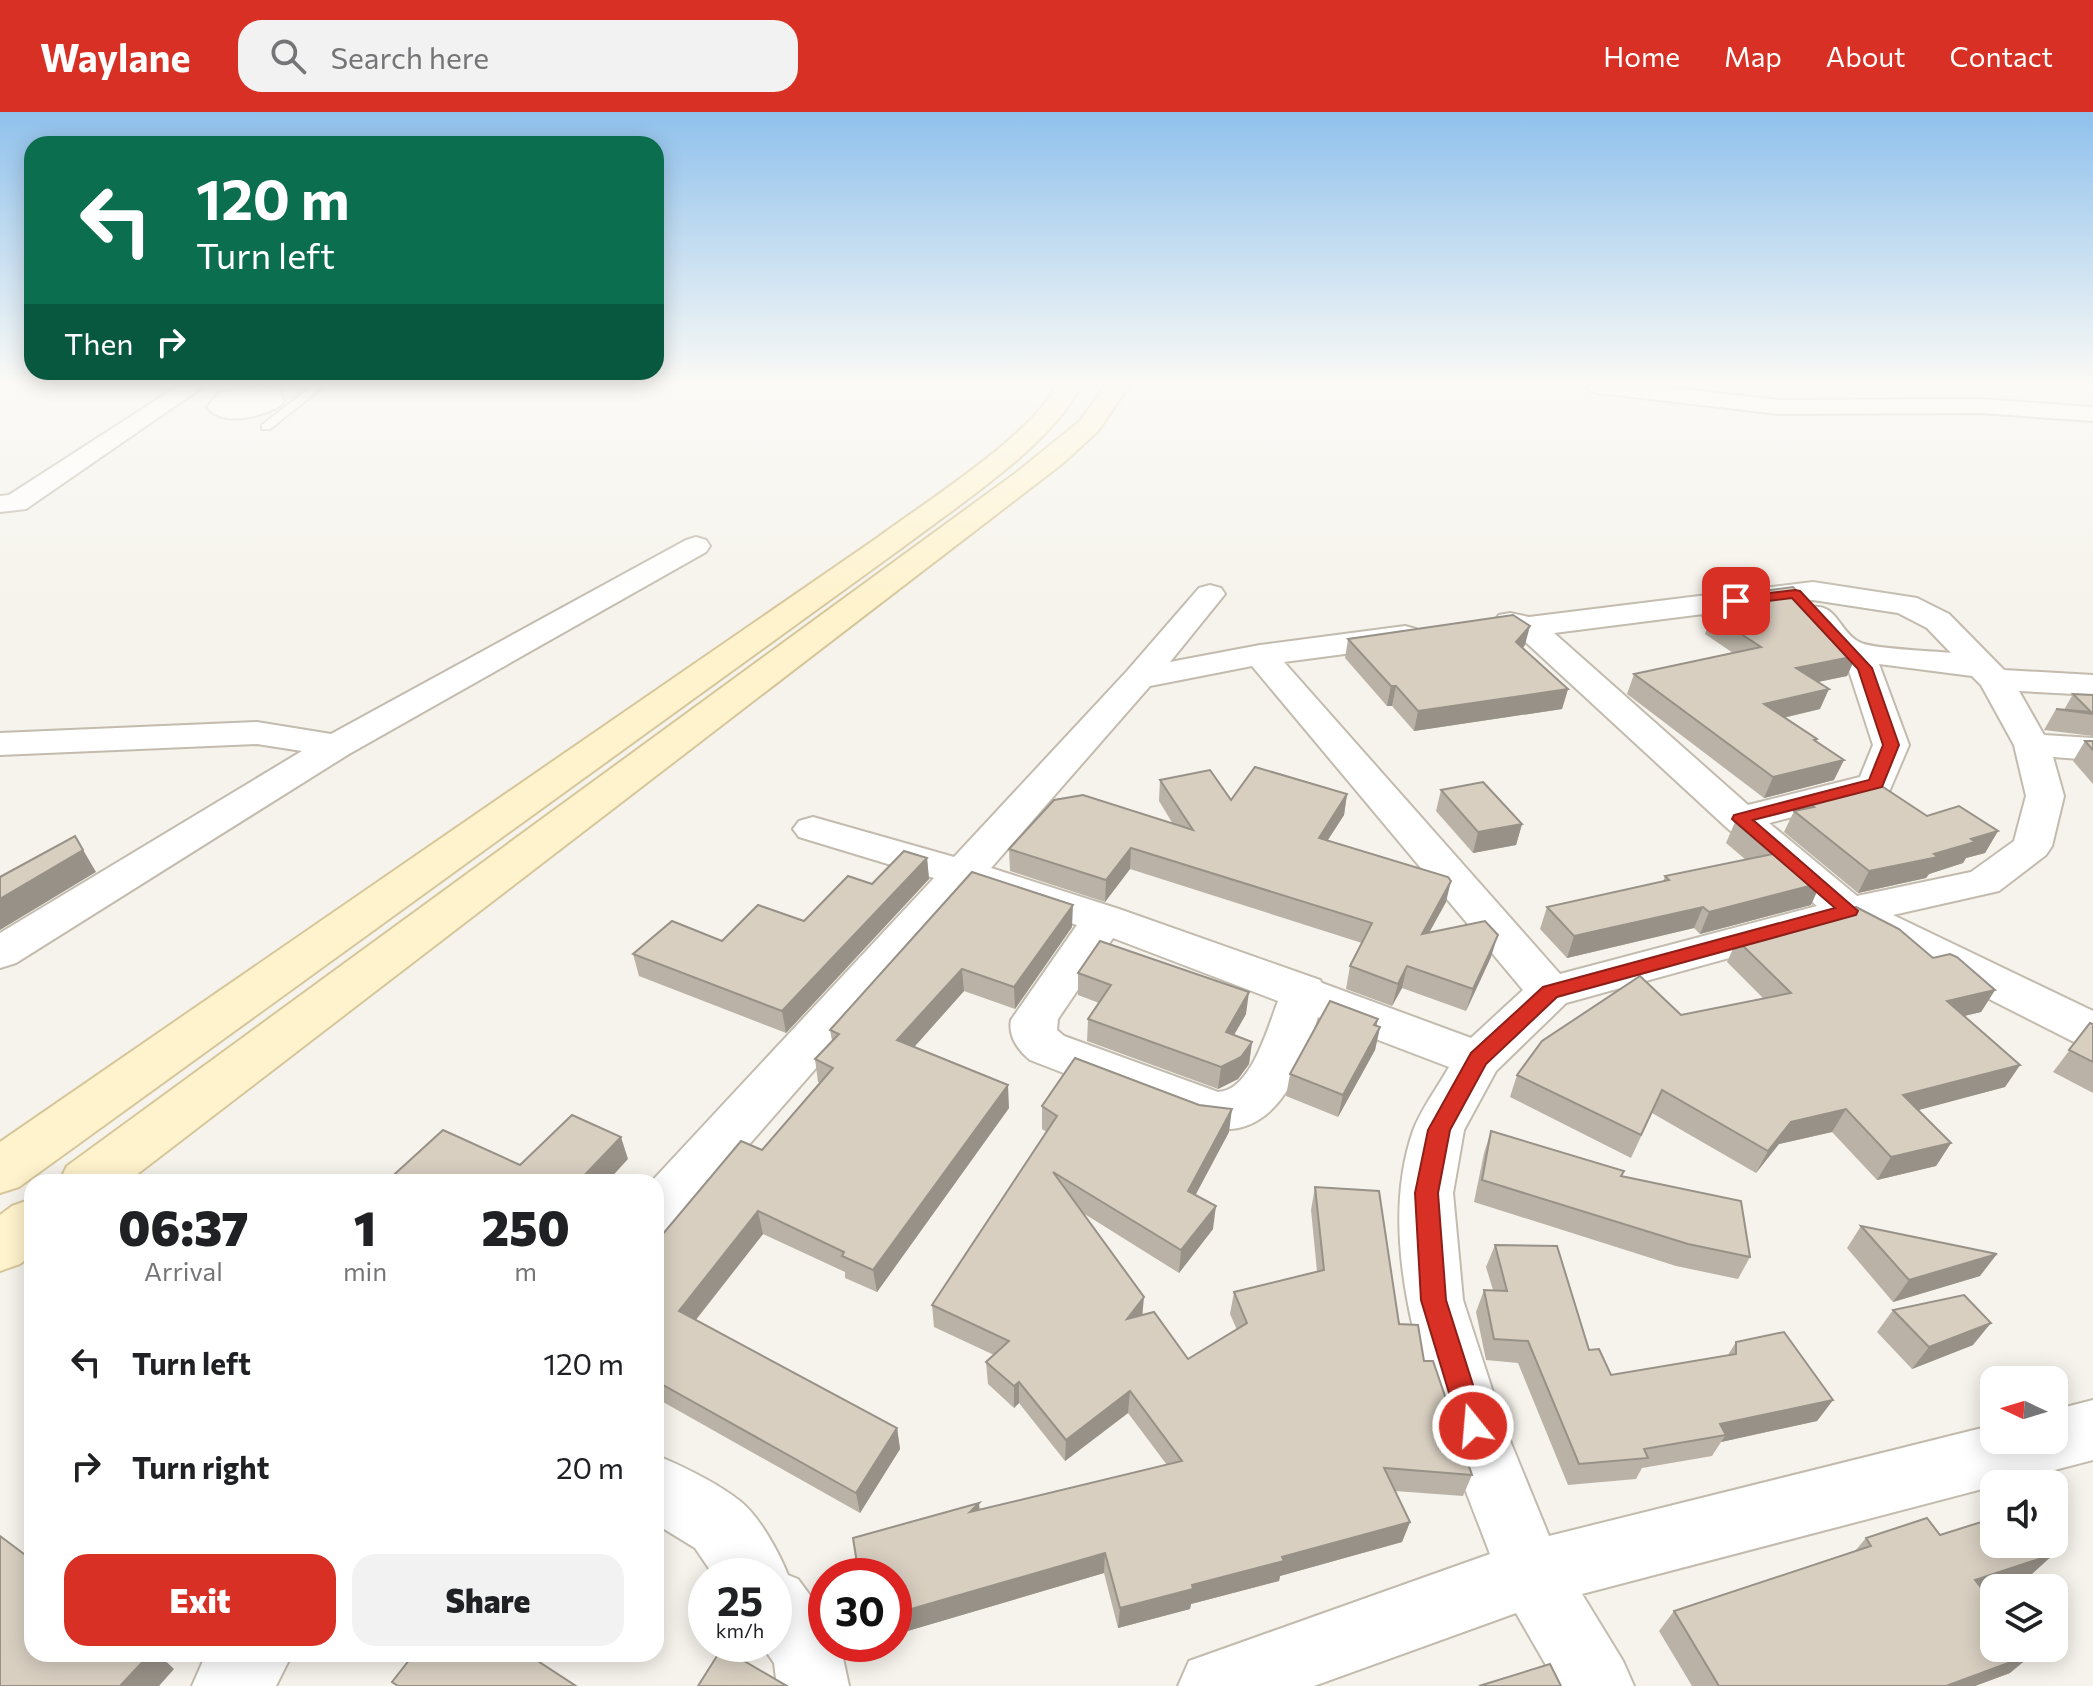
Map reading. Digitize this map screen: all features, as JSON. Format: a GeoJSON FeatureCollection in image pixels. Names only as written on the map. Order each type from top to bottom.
{"type":"FeatureCollection","features":[{"type":"Feature","properties":{"kind":"street"},"geometry":{"type":"LineString","coordinates":[[0,504],[16,503],[82,459]]}},
{"type":"Feature","properties":{"kind":"street"},"geometry":{"type":"LineString","coordinates":[[0,1171],[888,544],[1000,459]]}},
{"type":"Feature","properties":{"kind":"street"},"geometry":{"type":"LineString","coordinates":[[98,1174],[1049,459]]}},
{"type":"Feature","properties":{"kind":"street"},"geometry":{"type":"LineString","coordinates":[[0,953],[336,746],[696,546]]}},
{"type":"Feature","properties":{"kind":"street"},"geometry":{"type":"LineString","coordinates":[[1139,678],[1260,655],[1507,622],[1528,627],[1813,591],[1906,605],[1938,621],[1988,674],[2032,745],[2045,796],[2032,846],[1984,882],[1849,911],[1550,992],[1478,1059],[1439,1130],[1426,1193],[1434,1300],[1473,1426],[1531,1574],[1598,1686]]}},
{"type":"Feature","properties":{"kind":"street"},"geometry":{"type":"LineString","coordinates":[[664,1204],[1139,678],[1210,594]]}},
{"type":"Feature","properties":{"kind":"street"},"geometry":{"type":"LineString","coordinates":[[1740,819],[1876,784],[1891,745],[1865,668],[1795,594]]}},
{"type":"Feature","properties":{"kind":"street"},"geometry":{"type":"LineString","coordinates":[[1528,627],[1740,819],[1849,911],[2093,1031]]}},
{"type":"Feature","properties":{"kind":"street"},"geometry":{"type":"LineString","coordinates":[[1849,651],[1988,674],[2093,685]]}},
{"type":"Feature","properties":{"kind":"street"},"geometry":{"type":"LineString","coordinates":[[1260,655],[1550,992]]}},
{"type":"Feature","properties":{"kind":"street"},"geometry":{"type":"LineString","coordinates":[[0,744],[257,733],[336,746]]}},
{"type":"Feature","properties":{"kind":"street"},"geometry":{"type":"LineString","coordinates":[[2032,745],[2093,749]]}},
{"type":"Feature","properties":{"kind":"street"},"geometry":{"type":"LineString","coordinates":[[813,829],[1104,919],[1304,991],[1478,1059]]}},
{"type":"Feature","properties":{"kind":"street"},"geometry":{"type":"LineString","coordinates":[[1104,919],[1037,1015],[1032,1024],[1036,1040],[1047,1048],[1216,1111],[1236,1111],[1260,1093],[1275,1070],[1304,991]]}},
{"type":"Feature","properties":{"kind":"street"},"geometry":{"type":"LineString","coordinates":[[115,1091],[164,1125]]}},
{"type":"Feature","properties":{"kind":"street"},"geometry":{"type":"LineString","coordinates":[[0,1247],[24,1229]]}},
{"type":"Feature","properties":{"kind":"street"},"geometry":{"type":"LineString","coordinates":[[1214,1686],[1531,1574],[2093,1430]]}},
{"type":"Feature","properties":{"kind":"street"},"geometry":{"type":"LineString","coordinates":[[664,1492],[718,1525],[742,1558]]}},
{"type":"Feature","properties":{"kind":"street"},"geometry":{"type":"LineString","coordinates":[[792,1628],[808,1651],[813,1686]]}},
{"type":"Feature","properties":{"kind":"street"},"geometry":{"type":"LineString","coordinates":[[228,1686],[250,1662]]}},
{"type":"Feature","properties":{"kind":"building"},"geometry":{"type":"Polygon","coordinates":[[[1793,587],[1856,656],[1796,668],[1829,689],[1764,704],[1844,760],[1773,777],[1634,674],[1761,647],[1712,615],[1729,612],[1708,598],[1793,587]]]}},
{"type":"Feature","properties":{"kind":"building"},"geometry":{"type":"Polygon","coordinates":[[[1513,615],[1530,626],[1516,642],[1568,689],[1418,711],[1348,639],[1513,615]]]}},
{"type":"Feature","properties":{"kind":"building"},"geometry":{"type":"Polygon","coordinates":[[[2073,694],[2093,695],[2093,714],[2056,709],[2091,712],[2073,694]]]}},
{"type":"Feature","properties":{"kind":"building"},"geometry":{"type":"Polygon","coordinates":[[[1255,767],[1347,794],[1319,838],[1448,877],[1451,881],[1422,934],[1485,921],[1498,935],[1473,989],[1407,966],[1398,984],[1350,966],[1372,923],[1131,848],[1106,880],[1009,849],[1054,800],[1083,795],[1193,830],[1160,780],[1210,770],[1231,800],[1255,767]]]}},
{"type":"Feature","properties":{"kind":"building"},"geometry":{"type":"Polygon","coordinates":[[[1874,781],[1927,816],[1959,806],[1998,831],[1971,839],[1975,842],[1934,854],[1938,857],[1869,871],[1794,811],[1814,807],[1803,799],[1874,781]]]}},
{"type":"Feature","properties":{"kind":"building"},"geometry":{"type":"Polygon","coordinates":[[[1483,782],[1522,824],[1478,832],[1441,790],[1483,782]]]}},
{"type":"Feature","properties":{"kind":"building"},"geometry":{"type":"Polygon","coordinates":[[[1746,819],[1821,883],[1709,912],[1703,907],[1574,936],[1547,907],[1669,880],[1665,876],[1773,854],[1735,822],[1746,819]]]}},
{"type":"Feature","properties":{"kind":"building"},"geometry":{"type":"Polygon","coordinates":[[[75,836],[83,850],[0,899],[0,877],[75,836]]]}},
{"type":"Feature","properties":{"kind":"building"},"geometry":{"type":"Polygon","coordinates":[[[904,851],[927,858],[782,1011],[633,954],[672,921],[722,941],[758,905],[804,921],[848,876],[872,884],[904,851]]]}},
{"type":"Feature","properties":{"kind":"building"},"geometry":{"type":"Polygon","coordinates":[[[972,872],[1073,905],[1014,987],[962,969],[897,1040],[1008,1085],[873,1270],[842,1256],[844,1252],[758,1211],[679,1311],[897,1428],[856,1493],[664,1385],[664,1232],[741,1141],[762,1150],[833,1068],[815,1059],[839,1034],[830,1030],[972,872]]]}},
{"type":"Feature","properties":{"kind":"building"},"geometry":{"type":"Polygon","coordinates":[[[1856,907],[1899,929],[1933,958],[1950,954],[1957,957],[1995,990],[1947,1001],[2020,1065],[1903,1095],[1951,1143],[1891,1157],[1846,1109],[1791,1122],[1768,1151],[1662,1090],[1641,1135],[1517,1075],[1542,1041],[1640,976],[1681,1015],[1791,993],[1737,940],[1856,907]]]}},
{"type":"Feature","properties":{"kind":"building"},"geometry":{"type":"Polygon","coordinates":[[[1100,941],[1249,992],[1226,1032],[1252,1042],[1241,1057],[1221,1067],[1088,1019],[1111,985],[1078,973],[1100,941]]]}},
{"type":"Feature","properties":{"kind":"building"},"geometry":{"type":"Polygon","coordinates":[[[1330,1001],[1378,1019],[1374,1025],[1380,1027],[1343,1095],[1290,1074],[1330,1001]]]}},
{"type":"Feature","properties":{"kind":"building"},"geometry":{"type":"Polygon","coordinates":[[[2090,1023],[2093,1024],[2093,1062],[2069,1050],[2090,1023]]]}},
{"type":"Feature","properties":{"kind":"building"},"geometry":{"type":"Polygon","coordinates":[[[1075,1058],[1199,1105],[1232,1109],[1188,1191],[1216,1206],[1181,1250],[1053,1172],[1144,1297],[1127,1319],[1154,1312],[1188,1359],[1247,1323],[1234,1292],[1324,1270],[1315,1187],[1379,1191],[1399,1324],[1418,1325],[1424,1361],[1433,1361],[1472,1475],[1384,1468],[1410,1522],[1282,1557],[1284,1561],[1120,1608],[1105,1553],[912,1609],[912,1558],[856,1558],[853,1538],[979,1503],[970,1512],[1182,1461],[1130,1391],[1066,1440],[1019,1382],[1014,1386],[986,1362],[1009,1341],[932,1305],[1057,1116],[1042,1106],[1075,1058]]]}},
{"type":"Feature","properties":{"kind":"building"},"geometry":{"type":"Polygon","coordinates":[[[572,1115],[621,1137],[586,1174],[395,1174],[443,1130],[520,1165],[572,1115]]]}},
{"type":"Feature","properties":{"kind":"building"},"geometry":{"type":"Polygon","coordinates":[[[1491,1131],[1624,1171],[1621,1176],[1741,1201],[1750,1257],[1688,1244],[1482,1180],[1491,1131]]]}},
{"type":"Feature","properties":{"kind":"building"},"geometry":{"type":"Polygon","coordinates":[[[1861,1226],[1997,1254],[1909,1280],[1861,1226]]]}},
{"type":"Feature","properties":{"kind":"building"},"geometry":{"type":"Polygon","coordinates":[[[1495,1245],[1557,1246],[1589,1350],[1599,1349],[1611,1375],[1736,1354],[1736,1342],[1784,1332],[1833,1400],[1720,1424],[1726,1435],[1644,1449],[1648,1458],[1579,1464],[1528,1341],[1494,1339],[1484,1290],[1507,1291],[1495,1245]]]}},
{"type":"Feature","properties":{"kind":"building"},"geometry":{"type":"Polygon","coordinates":[[[1964,1295],[1991,1323],[1929,1347],[1893,1310],[1964,1295]]]}},
{"type":"Feature","properties":{"kind":"building"},"geometry":{"type":"Polygon","coordinates":[[[1927,1518],[1940,1535],[1980,1522],[1980,1558],[2042,1558],[1993,1574],[1980,1574],[1980,1578],[1975,1580],[1980,1586],[1980,1662],[2011,1662],[1946,1686],[1719,1686],[1674,1611],[1871,1546],[1866,1538],[1927,1518]]]}},
{"type":"Feature","properties":{"kind":"building"},"geometry":{"type":"Polygon","coordinates":[[[0,1536],[24,1554],[24,1662],[142,1662],[120,1686],[0,1686],[0,1536]]]}},
{"type":"Feature","properties":{"kind":"building"},"geometry":{"type":"Polygon","coordinates":[[[408,1662],[539,1662],[576,1686],[398,1686],[392,1682],[408,1662]]]}},
{"type":"Feature","properties":{"kind":"building"},"geometry":{"type":"Polygon","coordinates":[[[713,1662],[746,1662],[787,1686],[698,1686],[713,1662]]]}},
{"type":"Feature","properties":{"kind":"building"},"geometry":{"type":"Polygon","coordinates":[[[1550,1664],[1561,1686],[1479,1686],[1550,1664]]]}},
{"type":"Feature","properties":{"kind":"route"},"geometry":{"type":"LineString","coordinates":[[1473,1426],[1434,1300],[1426,1193],[1439,1130],[1478,1059],[1550,992],[1849,911],[1740,819],[1876,784],[1891,745],[1865,668],[1795,594],[1736,601]]}}]}
